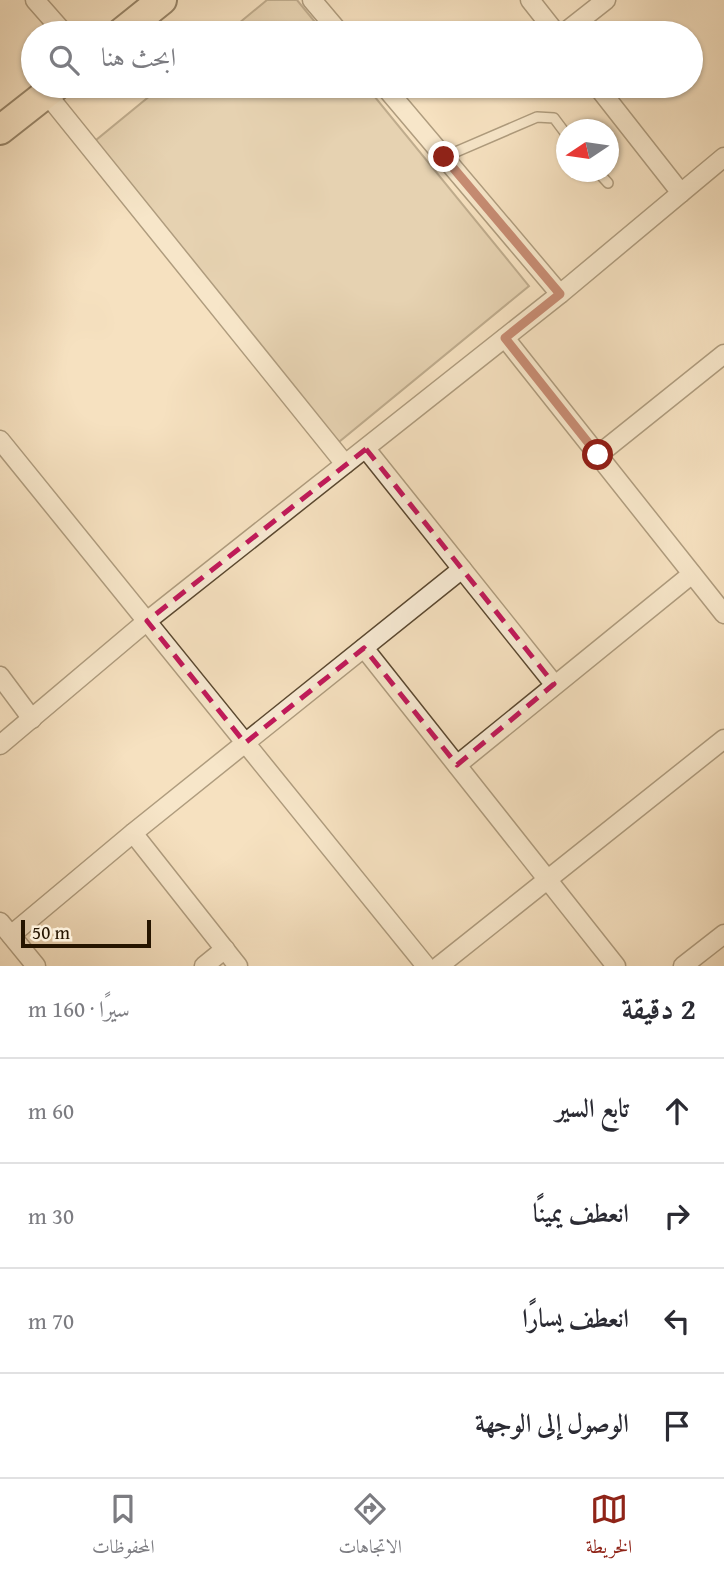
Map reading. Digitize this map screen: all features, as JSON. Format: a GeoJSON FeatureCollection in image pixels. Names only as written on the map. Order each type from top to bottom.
{"type":"FeatureCollection","features":[{"type":"Feature","properties":{"kind":"highway"},"geometry":{"type":"LineString","coordinates":[[136,21],[162,0]]}},
{"type":"Feature","properties":{"kind":"highway"},"geometry":{"type":"LineString","coordinates":[[0,130],[41,98]]}},
{"type":"Feature","properties":{"kind":"street"},"geometry":{"type":"LineString","coordinates":[[34,0],[53,21]]}},
{"type":"Feature","properties":{"kind":"street"},"geometry":{"type":"LineString","coordinates":[[312,0],[330,21]]}},
{"type":"Feature","properties":{"kind":"street"},"geometry":{"type":"LineString","coordinates":[[530,0],[547,21]]}},
{"type":"Feature","properties":{"kind":"street"},"geometry":{"type":"LineString","coordinates":[[579,21],[606,0]]}},
{"type":"Feature","properties":{"kind":"street"},"geometry":{"type":"LineString","coordinates":[[57,98],[345,464]]}},
{"type":"Feature","properties":{"kind":"street"},"geometry":{"type":"LineString","coordinates":[[394,98],[560,294]]}},
{"type":"Feature","properties":{"kind":"street"},"geometry":{"type":"LineString","coordinates":[[606,98],[681,193]]}},
{"type":"Feature","properties":{"kind":"street"},"geometry":{"type":"LineString","coordinates":[[0,745],[147,621],[560,294],[724,157]]}},
{"type":"Feature","properties":{"kind":"street"},"geometry":{"type":"LineString","coordinates":[[505,338],[724,614]]}},
{"type":"Feature","properties":{"kind":"street"},"geometry":{"type":"LineString","coordinates":[[598,455],[721,362]]}},
{"type":"Feature","properties":{"kind":"street"},"geometry":{"type":"LineString","coordinates":[[0,440],[426,966]]}},
{"type":"Feature","properties":{"kind":"street"},"geometry":{"type":"LineString","coordinates":[[366,449],[554,684]]}},
{"type":"Feature","properties":{"kind":"street"},"geometry":{"type":"LineString","coordinates":[[36,966],[6,929],[133,833],[462,569]]}},
{"type":"Feature","properties":{"kind":"street"},"geometry":{"type":"LineString","coordinates":[[457,765],[692,574]]}},
{"type":"Feature","properties":{"kind":"street"},"geometry":{"type":"LineString","coordinates":[[364,648],[616,966]]}},
{"type":"Feature","properties":{"kind":"street"},"geometry":{"type":"LineString","coordinates":[[0,676],[32,719]]}},
{"type":"Feature","properties":{"kind":"street"},"geometry":{"type":"LineString","coordinates":[[439,966],[724,739]]}},
{"type":"Feature","properties":{"kind":"street"},"geometry":{"type":"LineString","coordinates":[[133,833],[239,966]]}},
{"type":"Feature","properties":{"kind":"street"},"geometry":{"type":"LineString","coordinates":[[683,966],[724,934]]}},
{"type":"Feature","properties":{"kind":"street"},"geometry":{"type":"LineString","coordinates":[[204,966],[225,948]]}},
{"type":"Feature","properties":{"kind":"lane"},"geometry":{"type":"LineString","coordinates":[[444,157],[537,117],[554,118],[556,121]]}},
{"type":"Feature","properties":{"kind":"highlighted area"},"geometry":{"type":"Polygon","coordinates":[[[366,449],[554,684],[457,765],[364,648],[245,743],[147,621],[366,449]]]}},
{"type":"Feature","properties":{"kind":"shaded area"},"geometry":{"type":"Polygon","coordinates":[[[267,0],[297,0],[314,21],[242,21],[267,0]]]}},
{"type":"Feature","properties":{"kind":"shaded area"},"geometry":{"type":"Polygon","coordinates":[[[147,98],[376,98],[529,286],[334,446],[90,145],[147,98]]]}},
{"type":"Feature","properties":{"kind":"route"},"geometry":{"type":"LineString","coordinates":[[444,157],[560,294],[505,338],[598,455]]}}]}
